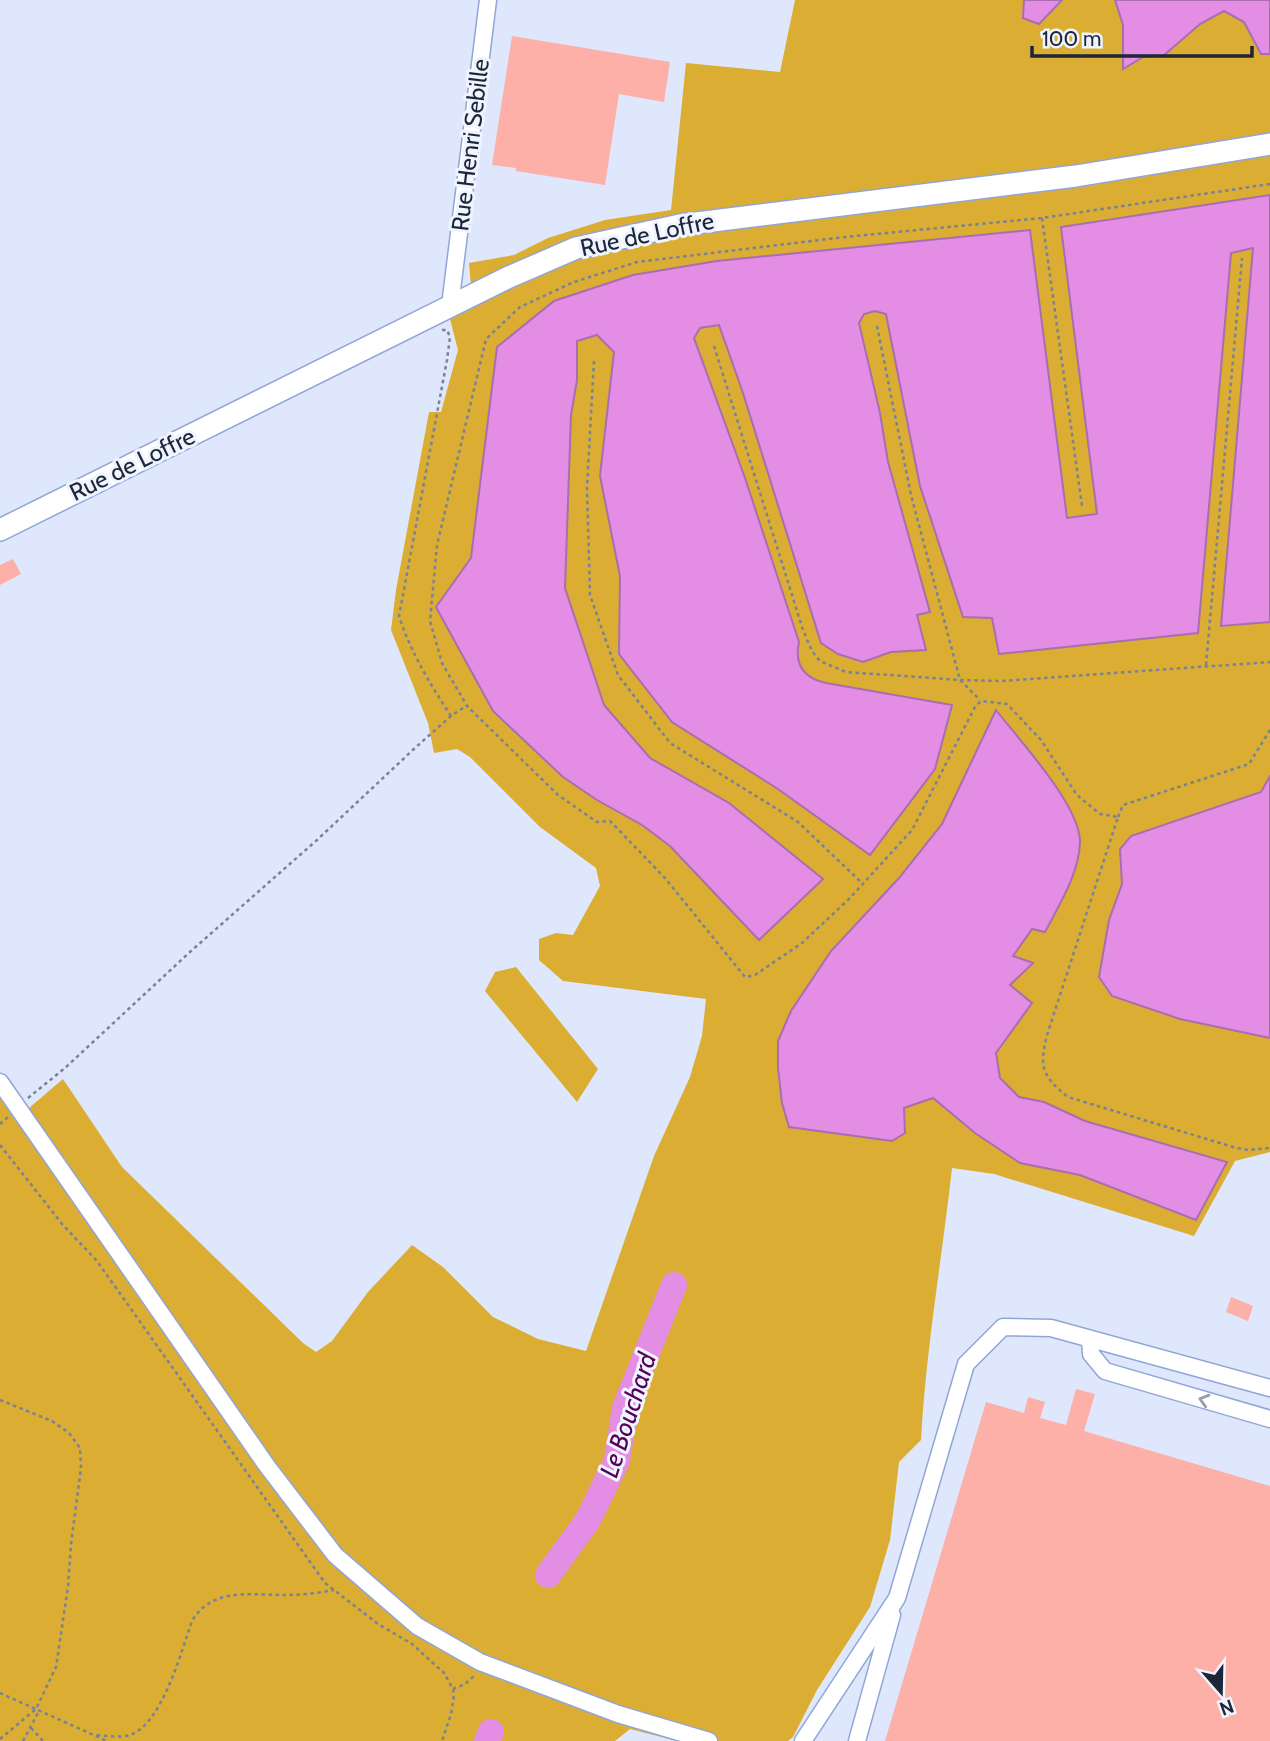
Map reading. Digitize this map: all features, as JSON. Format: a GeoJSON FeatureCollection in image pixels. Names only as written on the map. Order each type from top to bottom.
{"type":"FeatureCollection","features":[{"type":"Feature","properties":{"kind":"main road","name":"Rue de Loffre"},"geometry":{"type":"LineString","coordinates":[[0,530],[451,298],[564,252],[628,235],[764,213],[1076,176],[1270,144]]}},
{"type":"Feature","properties":{"kind":"lane","name":"Rue Henri Sebille"},"geometry":{"type":"LineString","coordinates":[[451,298],[488,0]]}},
{"type":"Feature","properties":{"kind":"lane"},"geometry":{"type":"LineString","coordinates":[[0,1082],[267,1466],[335,1555],[417,1626],[480,1662],[618,1714],[709,1741]]}},
{"type":"Feature","properties":{"kind":"lane"},"geometry":{"type":"LineString","coordinates":[[857,1741],[966,1364],[1003,1327],[1051,1328],[1270,1388]]}},
{"type":"Feature","properties":{"kind":"lane"},"geometry":{"type":"LineString","coordinates":[[1090,1339],[1091,1354],[1105,1371],[1270,1419]]}},
{"type":"Feature","properties":{"kind":"lane"},"geometry":{"type":"LineString","coordinates":[[803,1741],[897,1598]]}},
{"type":"Feature","properties":{"kind":"path"},"geometry":{"type":"LineString","coordinates":[[981,701],[975,707],[912,830],[863,884],[802,943],[755,975],[745,976],[665,878],[610,821],[597,822],[558,795],[467,706],[442,663],[430,621],[437,545],[486,339],[520,307],[573,282],[637,262],[845,237],[1042,218],[1270,184]]}},
{"type":"Feature","properties":{"kind":"path"},"geometry":{"type":"LineString","coordinates":[[1042,218],[1082,506]]}},
{"type":"Feature","properties":{"kind":"path"},"geometry":{"type":"LineString","coordinates":[[1206,665],[1242,258]]}},
{"type":"Feature","properties":{"kind":"path"},"geometry":{"type":"LineString","coordinates":[[877,326],[911,495],[960,680],[981,701],[1007,704],[1041,740],[1077,795],[1100,814],[1118,817]]}},
{"type":"Feature","properties":{"kind":"path"},"geometry":{"type":"LineString","coordinates":[[447,330],[450,337],[447,360],[399,616],[407,640],[425,676],[450,716]]}},
{"type":"Feature","properties":{"kind":"path"},"geometry":{"type":"LineString","coordinates":[[714,346],[803,630],[812,651],[820,661],[846,672],[1001,681],[1270,662]]}},
{"type":"Feature","properties":{"kind":"path"},"geometry":{"type":"LineString","coordinates":[[594,361],[587,488],[590,596],[618,675],[670,743],[798,821],[863,884]]}},
{"type":"Feature","properties":{"kind":"path"},"geometry":{"type":"LineString","coordinates":[[17,1106],[65,1069],[450,716],[467,706]]}},
{"type":"Feature","properties":{"kind":"path"},"geometry":{"type":"LineString","coordinates":[[1270,730],[1249,764],[1123,805],[1056,1003],[1041,1057],[1044,1073],[1068,1097],[1233,1147],[1248,1150],[1270,1148]]}},
{"type":"Feature","properties":{"kind":"path"},"geometry":{"type":"LineString","coordinates":[[0,1401],[52,1421],[69,1433],[80,1448],[81,1468],[56,1667],[23,1741]]}},
{"type":"Feature","properties":{"kind":"path"},"geometry":{"type":"LineString","coordinates":[[97,1735],[128,1736],[139,1730],[161,1705],[192,1621],[198,1611],[210,1601],[229,1595],[288,1595],[334,1590]]}},
{"type":"Feature","properties":{"kind":"path"},"geometry":{"type":"LineString","coordinates":[[442,1741],[452,1713],[453,1689],[472,1680],[480,1662]]}},
{"type":"Feature","properties":{"kind":"path"},"geometry":{"type":"LineString","coordinates":[[0,1693],[107,1741]]}},
{"type":"Feature","properties":{"kind":"path"},"geometry":{"type":"LineString","coordinates":[[0,1739],[37,1710]]}},
{"type":"Feature","properties":{"kind":"path"},"geometry":{"type":"LineString","coordinates":[[30,1727],[43,1741]]}},
{"type":"Feature","properties":{"kind":"shaded area"},"geometry":{"type":"Polygon","coordinates":[[[795,0],[1024,0],[1023,18],[1039,24],[1062,0],[1115,0],[1123,25],[1124,69],[1143,57],[1163,55],[1200,24],[1224,11],[1244,22],[1260,54],[1270,54],[1270,1152],[1235,1161],[1194,1236],[994,1174],[952,1168],[930,1338],[921,1440],[899,1462],[890,1540],[870,1607],[817,1690],[793,1737],[788,1741],[677,1741],[630,1729],[615,1741],[0,1741],[0,1098],[15,1120],[63,1079],[122,1167],[303,1343],[316,1352],[332,1341],[368,1292],[412,1245],[443,1267],[493,1317],[538,1339],[586,1351],[654,1156],[690,1077],[702,1036],[706,999],[563,981],[539,960],[539,939],[556,933],[573,935],[600,886],[596,868],[540,827],[470,757],[457,749],[434,753],[428,723],[391,630],[396,590],[429,412],[441,412],[458,350],[450,319],[473,308],[469,263],[514,255],[548,238],[605,220],[671,210],[686,63],[780,72],[795,0]]]}},
{"type":"Feature","properties":{"kind":"shaded area"},"geometry":{"type":"Polygon","coordinates":[[[1024,0],[1062,0],[1039,24],[1023,18],[1024,0]]]}},
{"type":"Feature","properties":{"kind":"shaded area"},"geometry":{"type":"Polygon","coordinates":[[[1115,0],[1270,0],[1270,54],[1261,54],[1244,22],[1224,11],[1200,24],[1163,56],[1143,57],[1123,69],[1123,25],[1115,0]]]}},
{"type":"Feature","properties":{"kind":"shaded area"},"geometry":{"type":"Polygon","coordinates":[[[1270,195],[1270,622],[1221,626],[1253,248],[1231,253],[1198,633],[999,654],[992,618],[963,617],[920,486],[886,314],[875,311],[864,314],[859,323],[880,413],[888,462],[930,612],[917,615],[926,650],[891,652],[863,662],[838,654],[821,643],[719,325],[700,328],[694,338],[745,478],[799,642],[798,657],[802,669],[812,678],[826,683],[952,705],[935,769],[870,855],[778,789],[672,722],[619,654],[620,576],[600,476],[614,352],[597,335],[577,341],[577,380],[571,415],[565,588],[604,705],[650,758],[729,803],[823,879],[759,940],[670,846],[642,825],[563,777],[493,711],[436,607],[471,558],[497,347],[554,301],[633,275],[717,261],[1030,230],[1067,518],[1097,514],[1061,227],[1270,195]]]}},
{"type":"Feature","properties":{"kind":"shaded area"},"geometry":{"type":"Polygon","coordinates":[[[996,710],[1047,773],[1070,810],[1080,842],[1072,877],[1045,932],[1032,929],[1013,956],[1033,963],[1010,985],[1032,1003],[996,1053],[1000,1078],[1019,1097],[1044,1102],[1085,1121],[1227,1162],[1196,1220],[1080,1175],[1020,1163],[975,1133],[933,1098],[904,1108],[905,1133],[892,1141],[789,1127],[782,1103],[778,1041],[791,1011],[831,951],[899,878],[942,824],[996,710]]]}},
{"type":"Feature","properties":{"kind":"shaded area"},"geometry":{"type":"Polygon","coordinates":[[[1270,776],[1270,1038],[1180,1019],[1112,996],[1099,977],[1109,920],[1122,884],[1120,849],[1131,836],[1261,792],[1270,776]]]}},
{"type":"Feature","properties":{"kind":"shaded area"},"geometry":{"type":"Polygon","coordinates":[[[516,967],[598,1069],[577,1102],[485,991],[495,972],[516,967]]]}},
{"type":"Feature","properties":{"kind":"building"},"geometry":{"type":"Polygon","coordinates":[[[512,36],[670,62],[664,102],[619,94],[605,185],[492,165],[512,36]]]}},
{"type":"Feature","properties":{"kind":"building"},"geometry":{"type":"Polygon","coordinates":[[[13,559],[21,574],[0,585],[0,565],[13,559]]]}},
{"type":"Feature","properties":{"kind":"building"},"geometry":{"type":"Polygon","coordinates":[[[1231,1297],[1253,1306],[1248,1321],[1226,1312],[1231,1297]]]}},
{"type":"Feature","properties":{"kind":"building"},"geometry":{"type":"Polygon","coordinates":[[[1076,1389],[1095,1394],[1084,1431],[1270,1486],[1270,1741],[885,1741],[986,1402],[1024,1413],[1028,1397],[1045,1402],[1040,1418],[1066,1425],[1076,1389]]]}},
{"type":"Feature","properties":{"kind":"waterway","name":"Le Bouchard"},"geometry":{"type":"LineString","coordinates":[[548,1575],[588,1520],[617,1460],[625,1408],[674,1285]]}},
{"type":"Feature","properties":{"kind":"waterway","name":"Le Bouchard"},"geometry":{"type":"LineString","coordinates":[[487,1741],[491,1732]]}}]}
